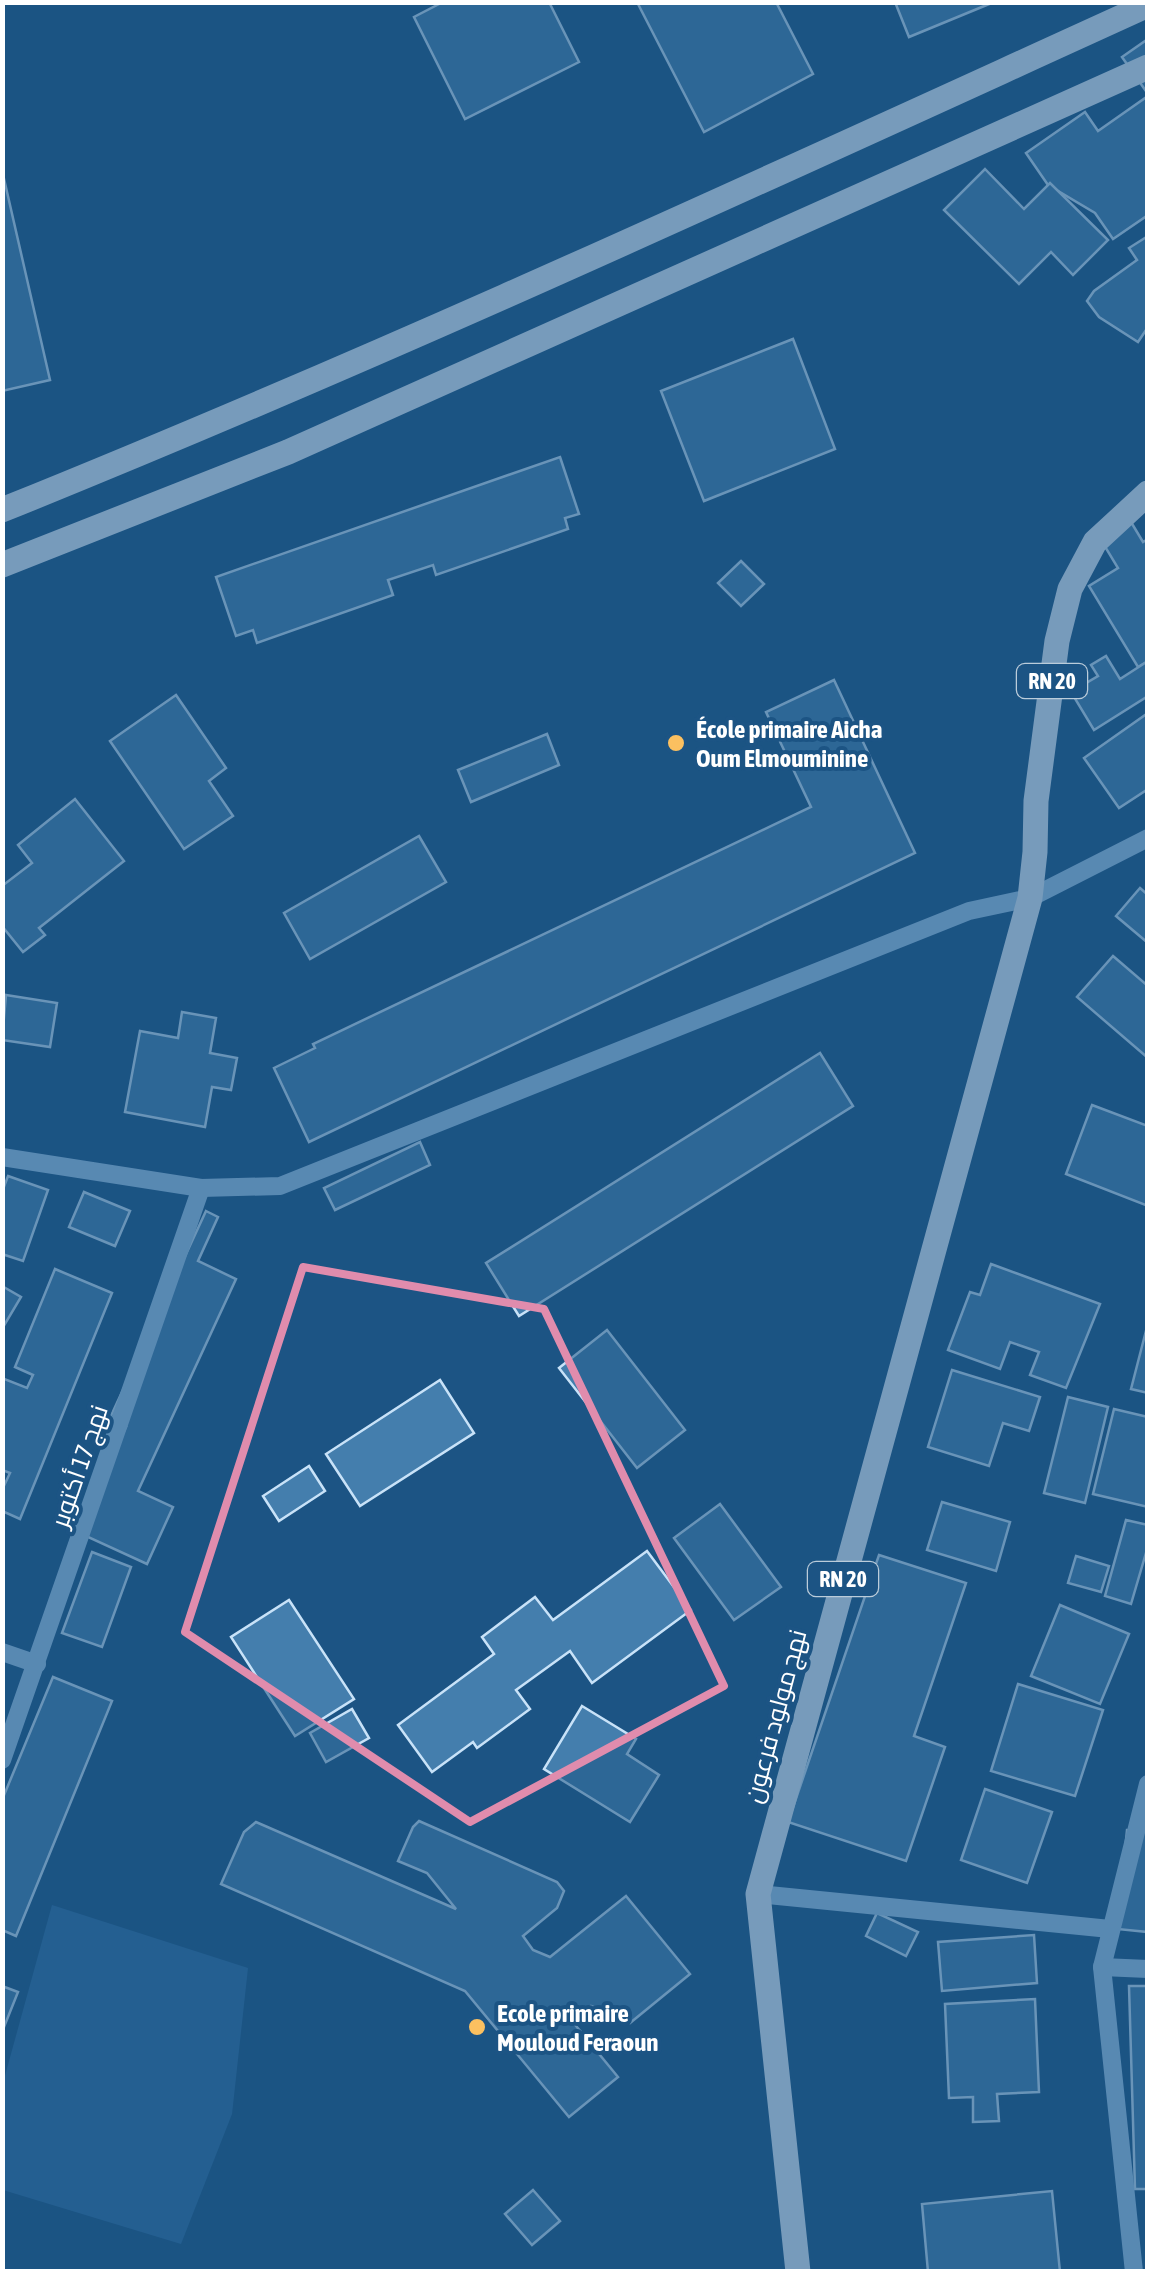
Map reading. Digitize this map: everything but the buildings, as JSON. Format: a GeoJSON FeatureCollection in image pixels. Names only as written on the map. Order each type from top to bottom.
{"type":"FeatureCollection","features":[{"type":"Feature","properties":{"kind":"main road"},"geometry":{"type":"LineString","coordinates":[[2,510],[553,274],[1148,5]]}},
{"type":"Feature","properties":{"kind":"main road"},"geometry":{"type":"LineString","coordinates":[[2,565],[288,452],[1148,67]]}},
{"type":"Feature","properties":{"kind":"main road","name":"RN 20"},"geometry":{"type":"LineString","coordinates":[[1030,898],[1036,852],[1036,800],[1058,641],[1070,589],[1095,542],[1148,494]]}},
{"type":"Feature","properties":{"kind":"main road","name":"نهج مولود فرعون"},"geometry":{"type":"LineString","coordinates":[[798,2272],[758,1894],[1030,898]]}},
{"type":"Feature","properties":{"kind":"street"},"geometry":{"type":"LineString","coordinates":[[2,1157],[201,1188],[280,1186],[968,911],[1030,898],[1148,838]]}},
{"type":"Feature","properties":{"kind":"street","name":"نهج 17 أكتوبر"},"geometry":{"type":"LineString","coordinates":[[2,1760],[201,1188]]}},
{"type":"Feature","properties":{"kind":"street"},"geometry":{"type":"LineString","coordinates":[[2,1652],[37,1664]]}},
{"type":"Feature","properties":{"kind":"street"},"geometry":{"type":"LineString","coordinates":[[1134,2272],[1102,1966],[1148,1784]]}},
{"type":"Feature","properties":{"kind":"street"},"geometry":{"type":"LineString","coordinates":[[758,1894],[1110,1929]]}},
{"type":"Feature","properties":{"kind":"street"},"geometry":{"type":"LineString","coordinates":[[1102,1966],[1148,1969]]}},
{"type":"Feature","properties":{"kind":"highlighted area"},"geometry":{"type":"Polygon","coordinates":[[[303,1267],[544,1309],[724,1686],[470,1822],[185,1632],[303,1267]]]}},
{"type":"Feature","properties":{"kind":"shaded area"},"geometry":{"type":"Polygon","coordinates":[[[52,1905],[248,1968],[232,2114],[181,2244],[3,2190],[3,2083],[52,1905]]]}},
{"type":"Feature","properties":{"kind":"place","name":"École primaire Aicha Oum Elmouminine"},"geometry":{"type":"Point","coordinates":[676,743]}},
{"type":"Feature","properties":{"kind":"place","name":"Ecole primaire Mouloud Feraoun"},"geometry":{"type":"Point","coordinates":[477,2027]}}]}
